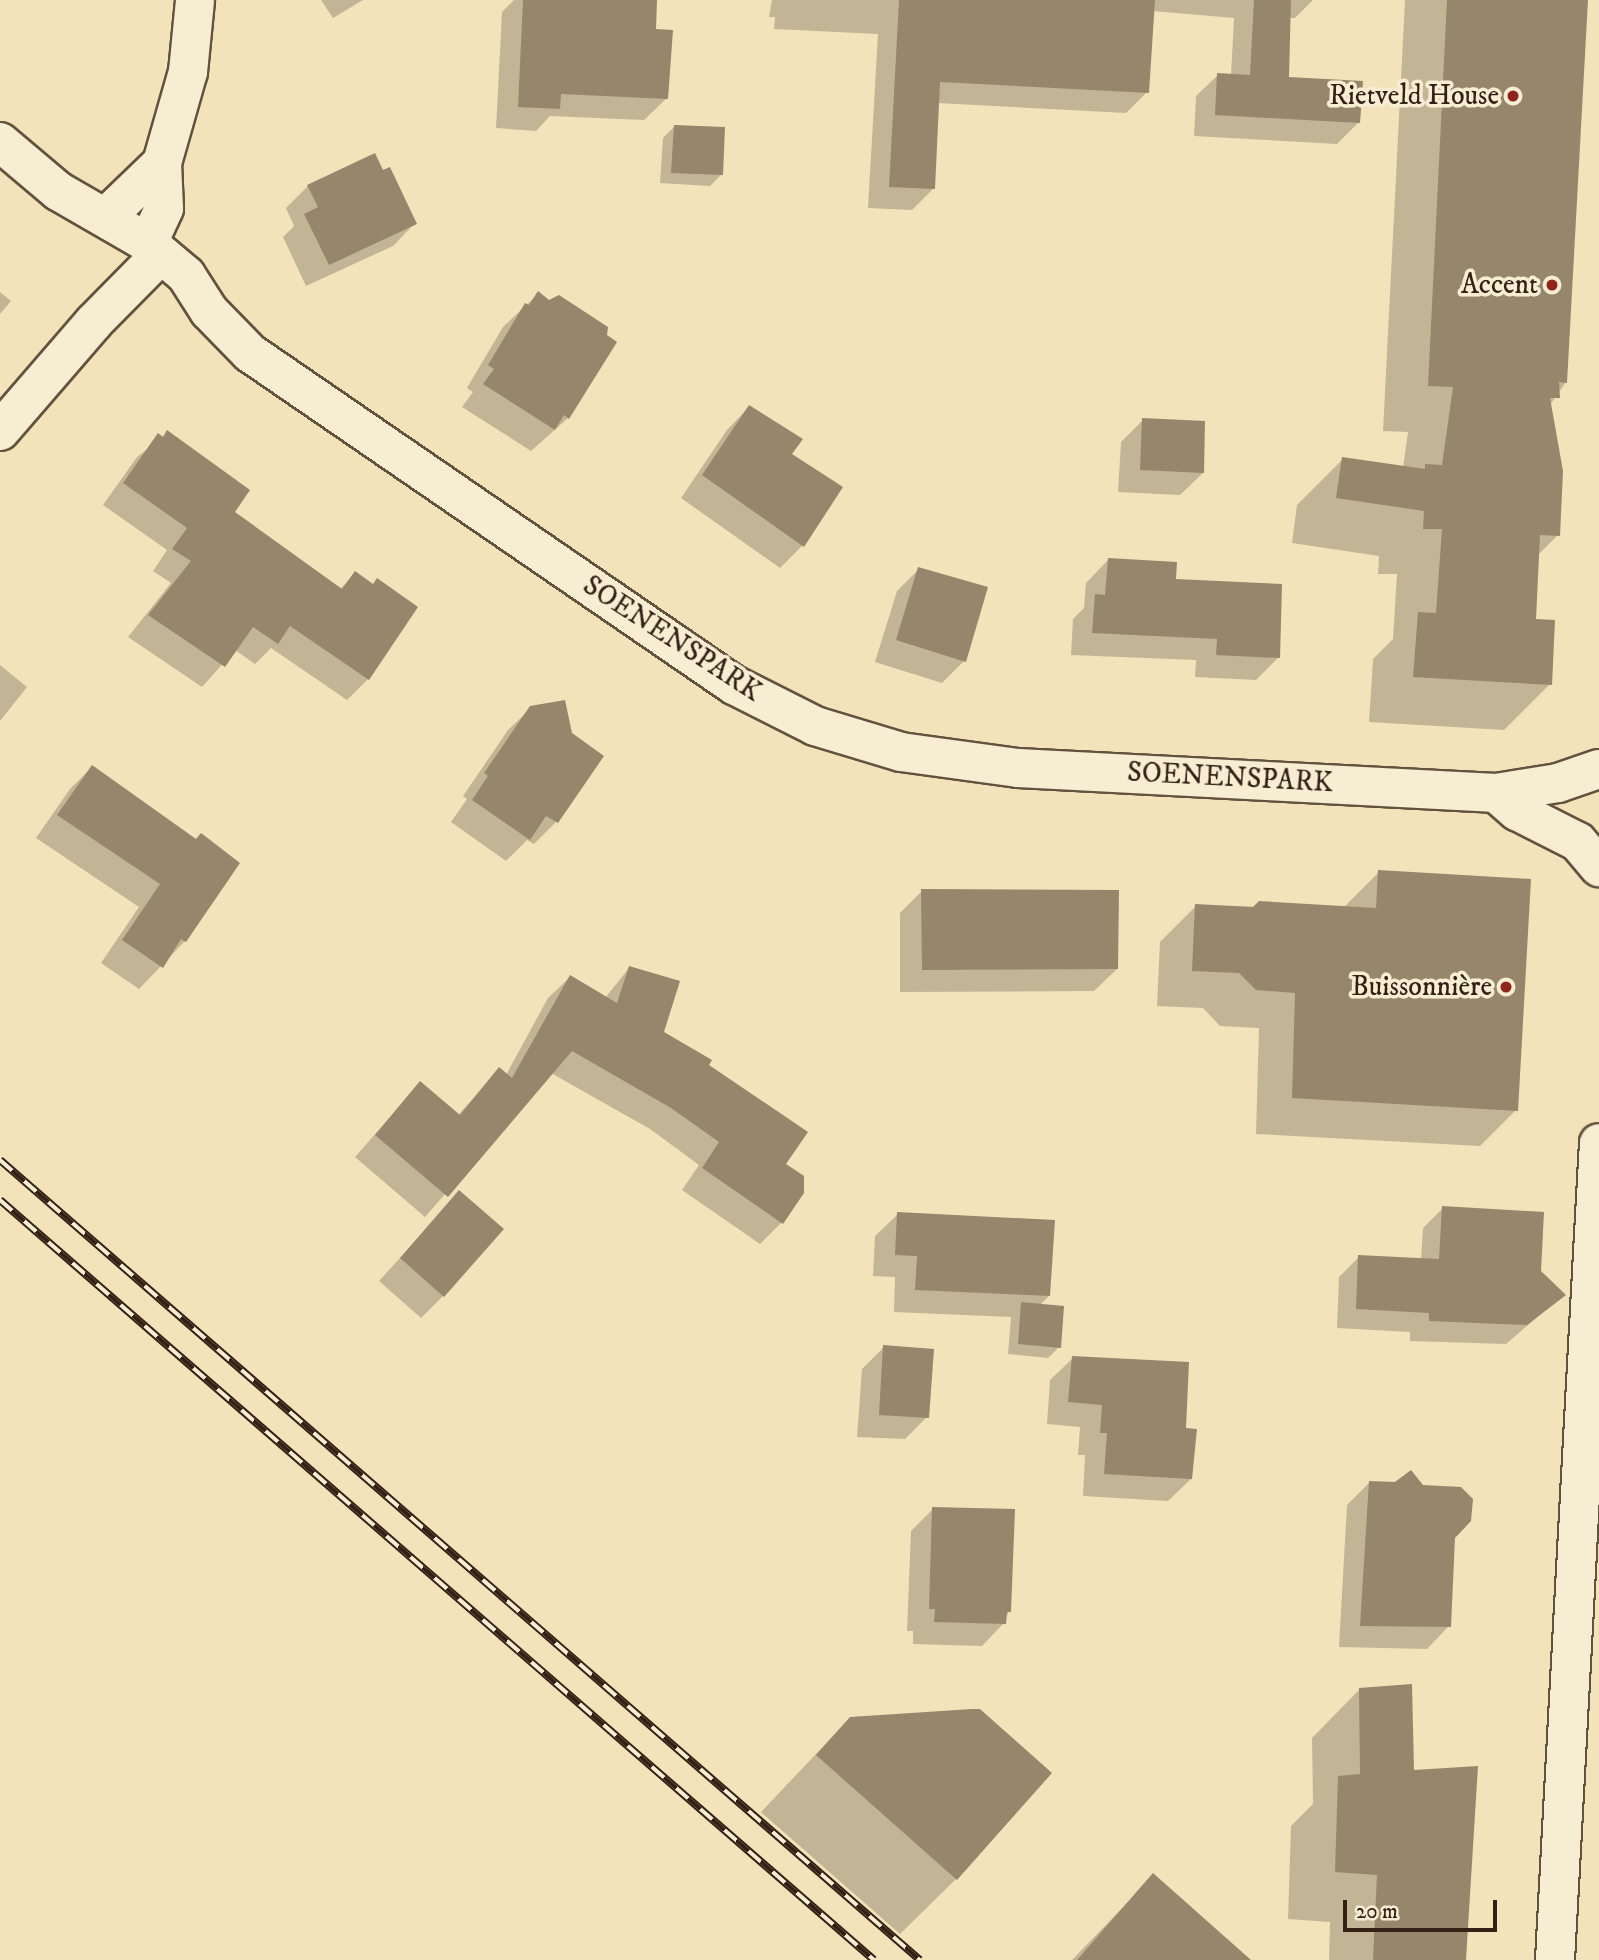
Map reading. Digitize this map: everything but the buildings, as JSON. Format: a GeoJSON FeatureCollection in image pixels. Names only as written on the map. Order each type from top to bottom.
{"type":"FeatureCollection","features":[{"type":"Feature","properties":{"kind":"street"},"geometry":{"type":"LineString","coordinates":[[0,431],[154,249],[164,208],[162,163],[188,72],[195,0]]}},
{"type":"Feature","properties":{"kind":"street","name":"SOENENSPARK"},"geometry":{"type":"LineString","coordinates":[[0,142],[58,191],[107,216],[186,275],[209,311],[250,354],[734,685],[815,726],[901,752],[1018,768],[1496,793],[1558,783],[1599,769]]}},
{"type":"Feature","properties":{"kind":"street"},"geometry":{"type":"LineString","coordinates":[[107,216],[162,163]]}},
{"type":"Feature","properties":{"kind":"street"},"geometry":{"type":"LineString","coordinates":[[1496,793],[1517,811],[1578,842],[1599,867]]}},
{"type":"Feature","properties":{"kind":"street"},"geometry":{"type":"LineString","coordinates":[[1555,1960],[1599,1143]]}},
{"type":"Feature","properties":{"kind":"railway"},"geometry":{"type":"LineString","coordinates":[[0,1160],[920,1960]]}},
{"type":"Feature","properties":{"kind":"railway"},"geometry":{"type":"LineString","coordinates":[[0,1200],[874,1960]]}},
{"type":"Feature","properties":{"kind":"place","name":"Rietveld House"},"geometry":{"type":"Point","coordinates":[1513,96]}},
{"type":"Feature","properties":{"kind":"place","name":"Accent"},"geometry":{"type":"Point","coordinates":[1552,285]}},
{"type":"Feature","properties":{"kind":"place","name":"Buissonnière"},"geometry":{"type":"Point","coordinates":[1506,987]}}]}
